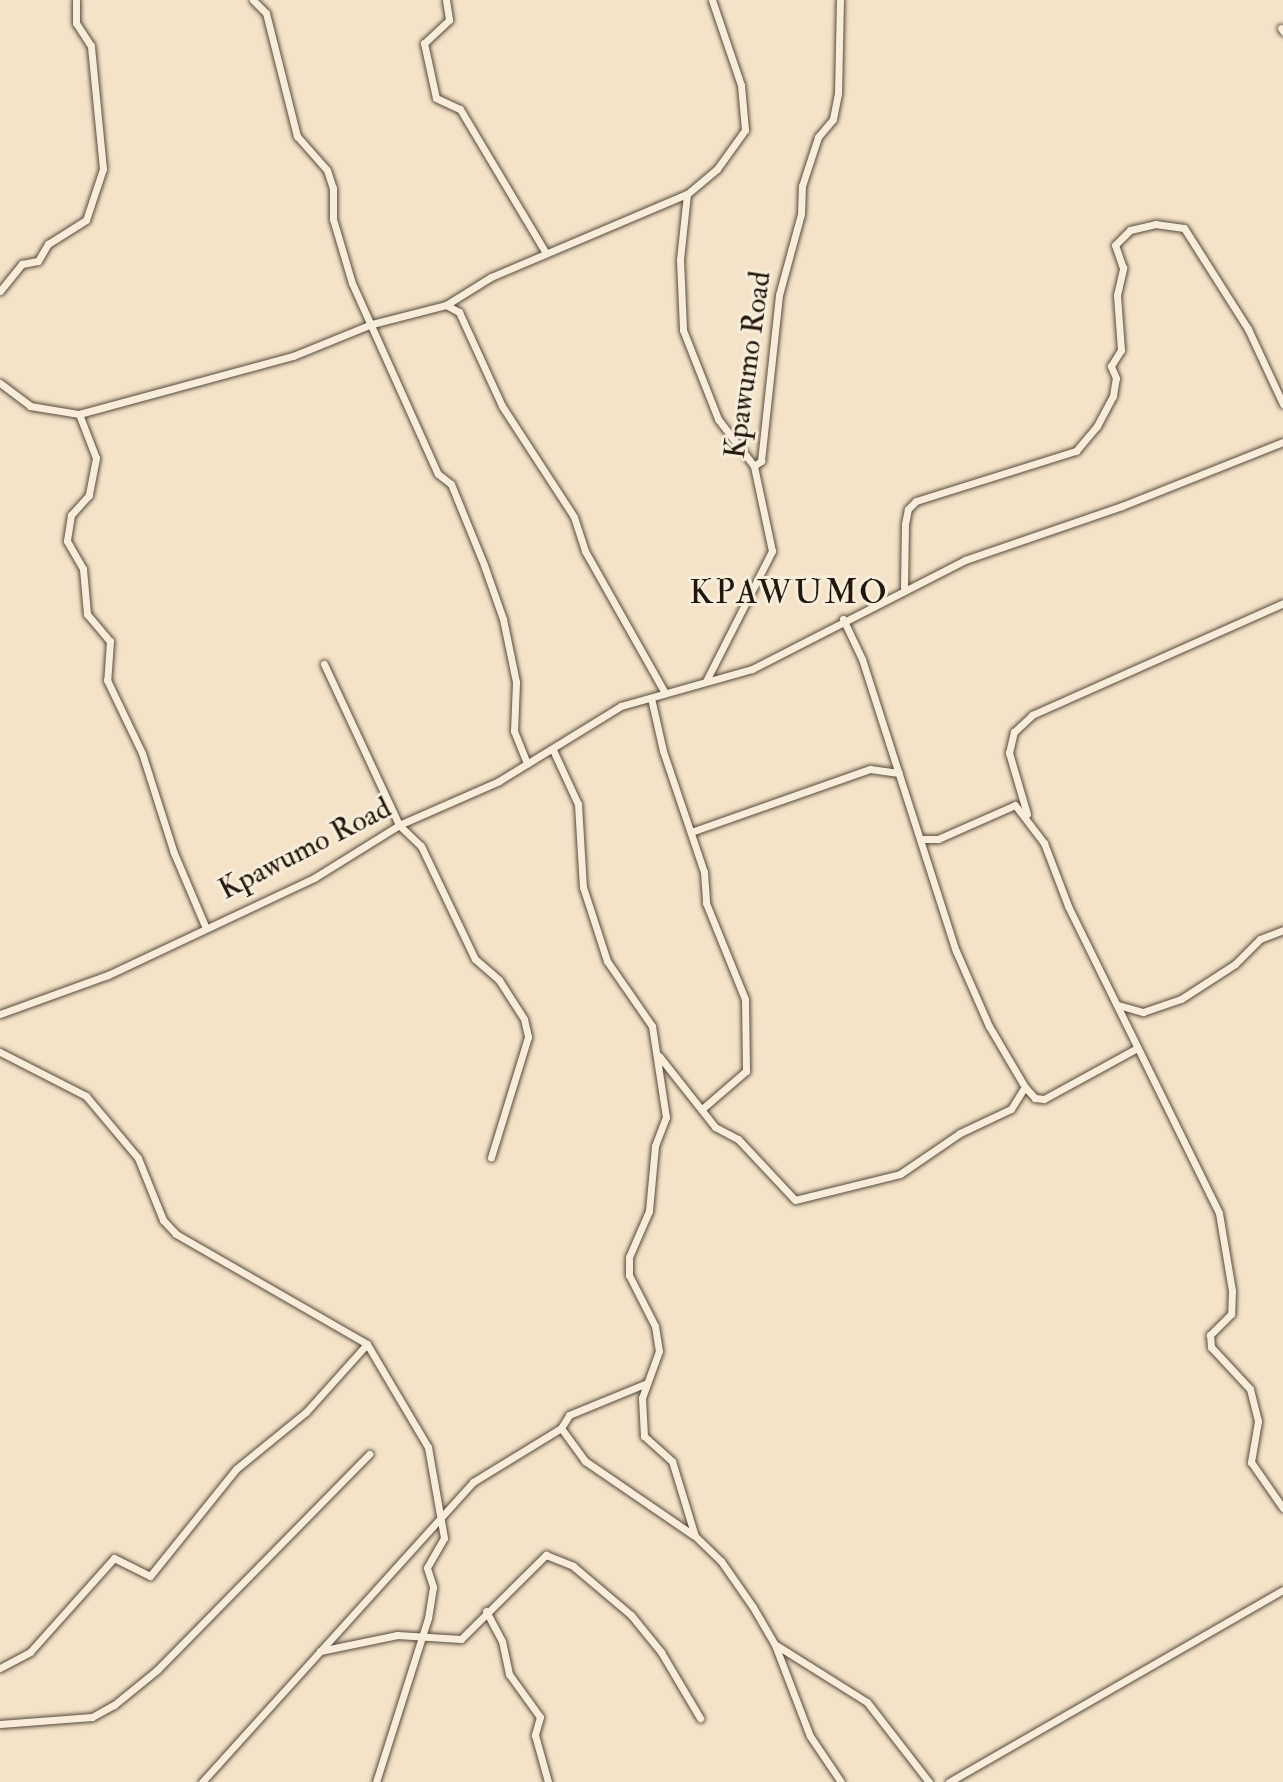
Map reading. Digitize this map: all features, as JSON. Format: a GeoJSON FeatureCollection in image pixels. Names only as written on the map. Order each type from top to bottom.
{"type":"FeatureCollection","features":[{"type":"Feature","properties":{"kind":"street"},"geometry":{"type":"LineString","coordinates":[[0,291],[22,264],[38,261],[48,244],[86,220],[103,169],[91,46],[76,23],[76,0]]}},
{"type":"Feature","properties":{"kind":"street"},"geometry":{"type":"LineString","coordinates":[[253,0],[266,13],[297,136],[327,170],[333,188],[333,219],[352,283],[438,474],[451,484],[465,515],[503,619],[516,682],[514,731],[527,764]]}},
{"type":"Feature","properties":{"kind":"street"},"geometry":{"type":"LineString","coordinates":[[446,0],[449,20],[424,43],[436,98],[460,109],[546,253]]}},
{"type":"Feature","properties":{"kind":"street"},"geometry":{"type":"LineString","coordinates":[[0,383],[30,406],[79,414],[293,356],[372,324],[446,305],[546,253],[687,194],[717,169],[745,130],[741,85],[712,0]]}},
{"type":"Feature","properties":{"kind":"street","name":"Kpawumo Road"},"geometry":{"type":"LineString","coordinates":[[706,681],[772,551],[754,466],[761,461],[779,295],[801,214],[802,186],[818,137],[833,119],[838,94],[840,0]]}},
{"type":"Feature","properties":{"kind":"street"},"geometry":{"type":"LineString","coordinates":[[687,194],[680,260],[683,330],[718,419],[754,466]]}},
{"type":"Feature","properties":{"kind":"street"},"geometry":{"type":"LineString","coordinates":[[904,587],[905,524],[908,509],[916,501],[1076,451],[1097,426],[1113,396],[1116,378],[1111,366],[1121,350],[1117,295],[1123,268],[1115,245],[1130,230],[1155,224],[1184,228],[1248,329],[1283,404]]}},
{"type":"Feature","properties":{"kind":"street"},"geometry":{"type":"LineString","coordinates":[[446,305],[459,312],[502,406],[574,517],[585,551],[665,693]]}},
{"type":"Feature","properties":{"kind":"street"},"geometry":{"type":"LineString","coordinates":[[79,414],[96,458],[89,495],[71,515],[67,541],[83,569],[87,614],[110,641],[107,680],[136,739],[174,853],[205,926]]}},
{"type":"Feature","properties":{"kind":"street","name":"Kpawumo Road"},"geometry":{"type":"LineString","coordinates":[[0,1014],[108,975],[205,926],[314,878],[399,825],[453,805],[553,750],[621,706],[752,669],[904,587],[965,560],[1257,456],[1283,442]]}},
{"type":"Feature","properties":{"kind":"street"},"geometry":{"type":"LineString","coordinates":[[1283,603],[1032,715],[1014,732],[1009,753],[1027,814],[1219,1213],[1232,1291],[1231,1314],[1210,1335],[1211,1347],[1250,1389],[1258,1421],[1251,1462],[1283,1508]]}},
{"type":"Feature","properties":{"kind":"street"},"geometry":{"type":"LineString","coordinates":[[843,619],[862,659],[956,951],[989,1026],[1025,1087],[1035,1098],[1044,1099],[1137,1048]]}},
{"type":"Feature","properties":{"kind":"street"},"geometry":{"type":"LineString","coordinates":[[324,664],[399,825],[421,846],[475,959],[499,980],[524,1019],[528,1037],[491,1157]]}},
{"type":"Feature","properties":{"kind":"street"},"geometry":{"type":"LineString","coordinates":[[651,698],[691,832],[715,928],[741,979],[747,1031],[746,1071],[702,1109]]}},
{"type":"Feature","properties":{"kind":"street"},"geometry":{"type":"LineString","coordinates":[[553,750],[578,804],[583,887],[607,961],[652,1026],[666,1117],[655,1146],[649,1211],[629,1257],[629,1275],[655,1326],[659,1351],[642,1398],[644,1436],[672,1461],[695,1536]]}},
{"type":"Feature","properties":{"kind":"street"},"geometry":{"type":"LineString","coordinates":[[691,832],[870,769],[899,773]]}},
{"type":"Feature","properties":{"kind":"street"},"geometry":{"type":"LineString","coordinates":[[920,839],[938,839],[1003,807],[1015,805],[1027,814]]}},
{"type":"Feature","properties":{"kind":"street"},"geometry":{"type":"LineString","coordinates":[[1118,1005],[1143,1012],[1181,999],[1235,964],[1260,939],[1283,930]]}},
{"type":"Feature","properties":{"kind":"street"},"geometry":{"type":"LineString","coordinates":[[0,1052],[86,1096],[138,1158],[163,1220],[176,1234],[367,1344],[428,1447],[444,1538],[427,1568],[433,1587],[423,1635],[376,1782]]}},
{"type":"Feature","properties":{"kind":"street"},"geometry":{"type":"LineString","coordinates":[[657,1054],[702,1109],[795,1200],[900,1174],[960,1133],[1011,1109],[1025,1087]]}},
{"type":"Feature","properties":{"kind":"street"},"geometry":{"type":"LineString","coordinates":[[0,1668],[30,1652],[114,1558],[150,1576],[236,1469],[306,1412],[367,1344]]}},
{"type":"Feature","properties":{"kind":"street"},"geometry":{"type":"LineString","coordinates":[[202,1782],[473,1482],[561,1428],[569,1415],[647,1383]]}},
{"type":"Feature","properties":{"kind":"street"},"geometry":{"type":"LineString","coordinates":[[561,1428],[585,1461],[695,1536],[721,1561],[775,1645],[810,1736],[841,1782]]}},
{"type":"Feature","properties":{"kind":"street"},"geometry":{"type":"LineString","coordinates":[[0,1724],[92,1717],[114,1705],[157,1670],[369,1454]]}},
{"type":"Feature","properties":{"kind":"street"},"geometry":{"type":"LineString","coordinates":[[318,1652],[397,1635],[461,1639],[546,1555],[573,1566],[631,1615],[661,1652],[700,1718]]}},
{"type":"Feature","properties":{"kind":"street"},"geometry":{"type":"LineString","coordinates":[[949,1782],[1283,1590]]}},
{"type":"Feature","properties":{"kind":"street"},"geometry":{"type":"LineString","coordinates":[[486,1611],[502,1641],[509,1674],[540,1717],[535,1735],[548,1782]]}},
{"type":"Feature","properties":{"kind":"street"},"geometry":{"type":"LineString","coordinates":[[775,1645],[867,1702],[929,1782]]}},
{"type":"Feature","properties":{"kind":"district","name":"KPAWUMO"},"geometry":{"type":"Point","coordinates":[789,593]}}]}
